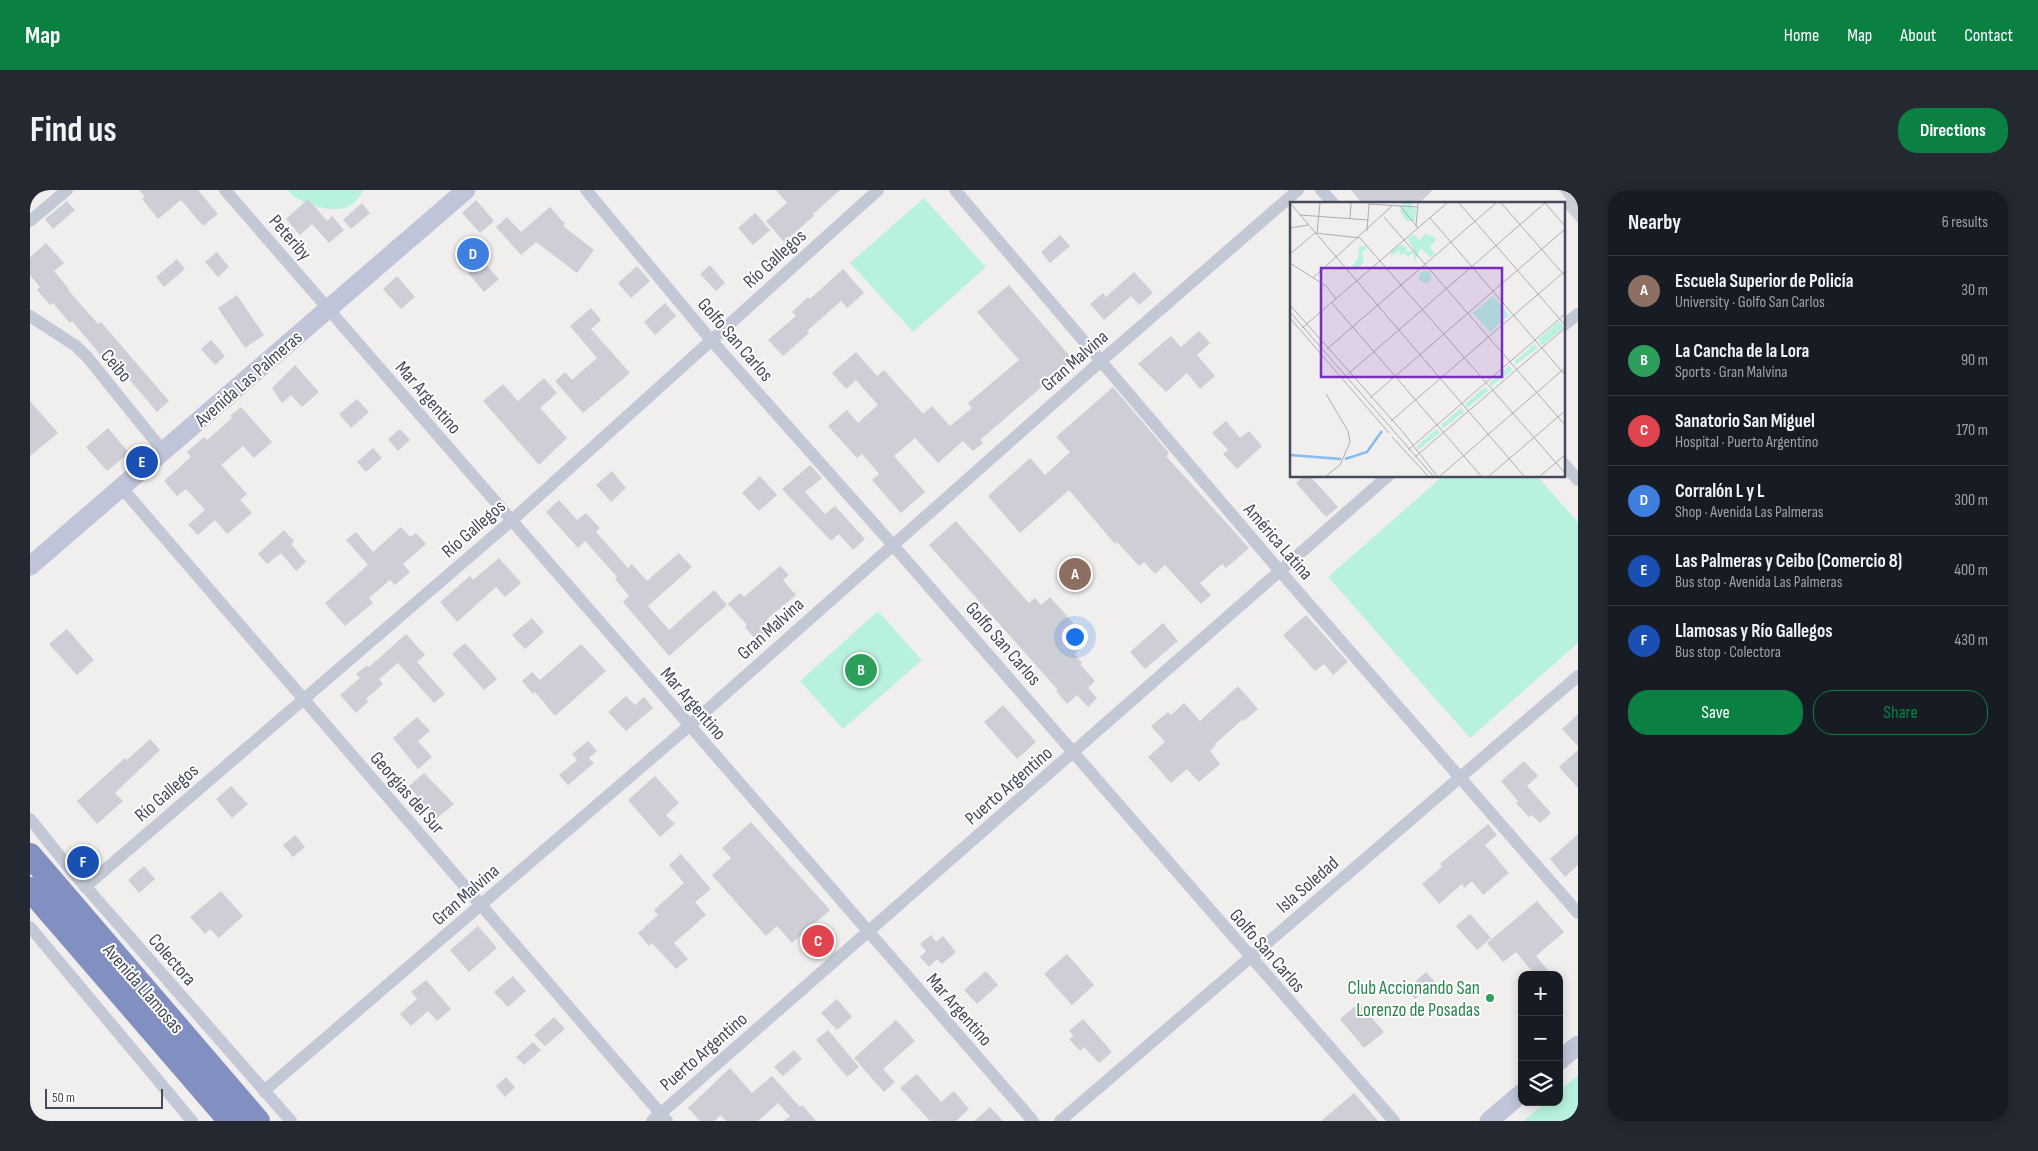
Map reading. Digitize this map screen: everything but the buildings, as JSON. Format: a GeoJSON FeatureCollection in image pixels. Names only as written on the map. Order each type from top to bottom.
{"type":"FeatureCollection","features":[{"type":"Feature","properties":{"kind":"highway","name":"Avenida Llamosas"},"geometry":{"type":"LineString","coordinates":[[30,855],[258,1121]]}},
{"type":"Feature","properties":{"kind":"highway","name":"Avenida Llamosas"},"geometry":{"type":"LineString","coordinates":[[30,889],[230,1121]]}},
{"type":"Feature","properties":{"kind":"main road","name":"Avenida Las Palmeras"},"geometry":{"type":"LineString","coordinates":[[30,566],[466,190]]}},
{"type":"Feature","properties":{"kind":"main road"},"geometry":{"type":"LineString","coordinates":[[1563,1058],[1578,1045]]}},
{"type":"Feature","properties":{"kind":"main road"},"geometry":{"type":"LineString","coordinates":[[1489,1121],[1518,1096]]}},
{"type":"Feature","properties":{"kind":"street"},"geometry":{"type":"LineString","coordinates":[[30,221],[67,190]]}},
{"type":"Feature","properties":{"kind":"street","name":"Peteriby"},"geometry":{"type":"LineString","coordinates":[[225,190],[329,308]]}},
{"type":"Feature","properties":{"kind":"street","name":"Golfo San Carlos"},"geometry":{"type":"LineString","coordinates":[[586,190],[711,340],[1074,752],[1250,958],[1394,1121]]}},
{"type":"Feature","properties":{"kind":"street","name":"Río Gallegos"},"geometry":{"type":"LineString","coordinates":[[85,887],[511,521],[878,190]]}},
{"type":"Feature","properties":{"kind":"street","name":"América Latina"},"geometry":{"type":"LineString","coordinates":[[955,190],[1279,570],[1578,913]]}},
{"type":"Feature","properties":{"kind":"street","name":"Gran Malvina"},"geometry":{"type":"LineString","coordinates":[[264,1091],[690,726],[892,544],[1298,190]]}},
{"type":"Feature","properties":{"kind":"street"},"geometry":{"type":"LineString","coordinates":[[1321,190],[1332,202]]}},
{"type":"Feature","properties":{"kind":"street","name":"Mar Argentino"},"geometry":{"type":"LineString","coordinates":[[329,308],[511,521],[1033,1121]]}},
{"type":"Feature","properties":{"kind":"street"},"geometry":{"type":"LineString","coordinates":[[1566,323],[1578,314]]}},
{"type":"Feature","properties":{"kind":"street","name":"Ceibo"},"geometry":{"type":"LineString","coordinates":[[30,316],[76,346],[164,451]]}},
{"type":"Feature","properties":{"kind":"street"},"geometry":{"type":"LineString","coordinates":[[1566,466],[1578,480]]}},
{"type":"Feature","properties":{"kind":"street","name":"Puerto Argentino"},"geometry":{"type":"LineString","coordinates":[[660,1118],[868,932],[1386,478]]}},
{"type":"Feature","properties":{"kind":"street","name":"Georgias del Sur"},"geometry":{"type":"LineString","coordinates":[[121,487],[481,905],[660,1118]]}},
{"type":"Feature","properties":{"kind":"street","name":"Isla Soledad"},"geometry":{"type":"LineString","coordinates":[[1060,1121],[1578,676]]}},
{"type":"Feature","properties":{"kind":"street","name":"Colectora"},"geometry":{"type":"LineString","coordinates":[[30,819],[85,887],[291,1121]]}},
{"type":"Feature","properties":{"kind":"street"},"geometry":{"type":"LineString","coordinates":[[30,927],[192,1121]]}},
{"type":"Feature","properties":{"kind":"green space"},"geometry":{"type":"Polygon","coordinates":[[[288,190],[363,190],[350,206],[333,209],[306,203],[292,195],[288,190]]]}},
{"type":"Feature","properties":{"kind":"green space"},"geometry":{"type":"Polygon","coordinates":[[[924,198],[986,267],[913,332],[850,263],[924,198]]]}},
{"type":"Feature","properties":{"kind":"green space"},"geometry":{"type":"Polygon","coordinates":[[[1441,478],[1539,478],[1578,522],[1578,643],[1470,738],[1328,577],[1441,478]]]}},
{"type":"Feature","properties":{"kind":"green space"},"geometry":{"type":"Polygon","coordinates":[[[878,611],[922,660],[843,729],[800,681],[878,611]]]}},
{"type":"Feature","properties":{"kind":"green space"},"geometry":{"type":"Polygon","coordinates":[[[1578,1075],[1578,1121],[1523,1121],[1541,1106],[1563,1106],[1563,1088],[1578,1075]]]}},
{"type":"Feature","properties":{"kind":"place","name":"Corralón L y L"},"geometry":{"type":"Point","coordinates":[473,254]}},
{"type":"Feature","properties":{"kind":"place","name":"Las Palmeras y Ceibo (Comercio 8)"},"geometry":{"type":"Point","coordinates":[142,462]}},
{"type":"Feature","properties":{"kind":"place","name":"Escuela Superior de Policía"},"geometry":{"type":"Point","coordinates":[1075,574]}},
{"type":"Feature","properties":{"kind":"place","name":"La Cancha de la Lora"},"geometry":{"type":"Point","coordinates":[861,670]}},
{"type":"Feature","properties":{"kind":"place","name":"Llamosas y Río Gallegos"},"geometry":{"type":"Point","coordinates":[83,862]}},
{"type":"Feature","properties":{"kind":"place","name":"Sanatorio San Miguel"},"geometry":{"type":"Point","coordinates":[818,941]}},
{"type":"Feature","properties":{"kind":"place","name":"Club Accionando San Lorenzo de Posadas"},"geometry":{"type":"Point","coordinates":[1490,998]}}]}
